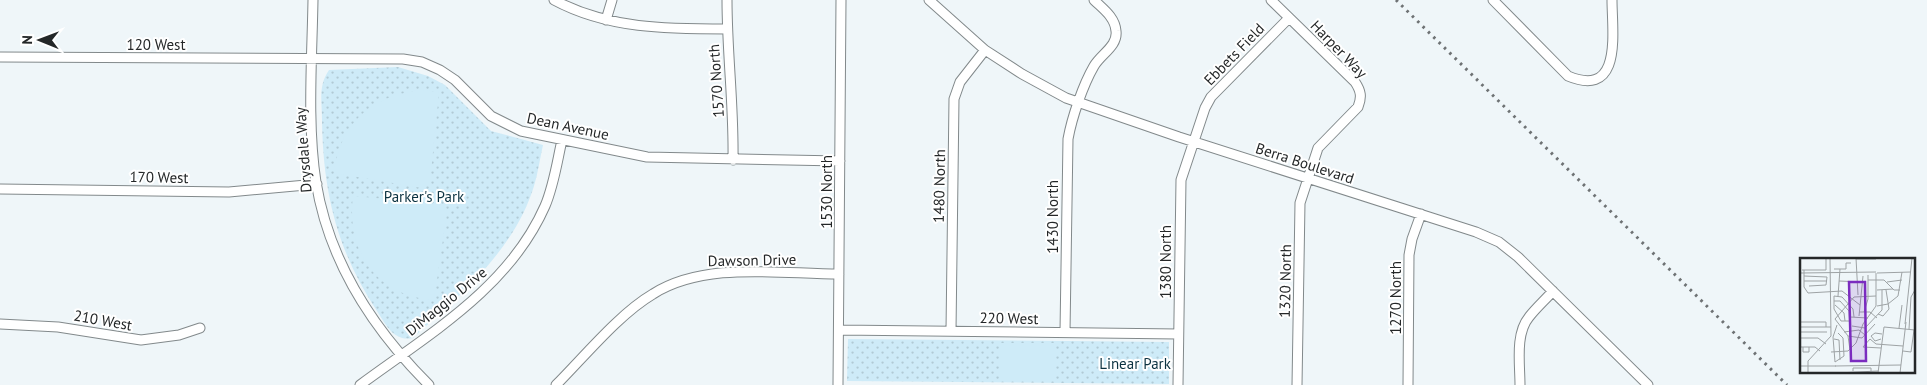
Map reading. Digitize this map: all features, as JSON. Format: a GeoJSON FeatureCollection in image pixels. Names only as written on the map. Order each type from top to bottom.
{"type":"FeatureCollection","features":[{"type":"Feature","properties":{"kind":"street","name":"Drysdale Way"},"geometry":{"type":"LineString","coordinates":[[313,0],[313,137],[316,184],[329,231],[344,270],[372,320],[400,356],[429,385]]}},
{"type":"Feature","properties":{"kind":"street"},"geometry":{"type":"LineString","coordinates":[[554,0],[606,20],[642,27],[727,29]]}},
{"type":"Feature","properties":{"kind":"street"},"geometry":{"type":"LineString","coordinates":[[606,20],[612,0]]}},
{"type":"Feature","properties":{"kind":"street","name":"1570 North"},"geometry":{"type":"LineString","coordinates":[[727,0],[728,64],[734,125],[733,160]]}},
{"type":"Feature","properties":{"kind":"street","name":"1530 North"},"geometry":{"type":"LineString","coordinates":[[838,385],[841,0]]}},
{"type":"Feature","properties":{"kind":"street","name":"Berra Boulevard"},"geometry":{"type":"LineString","coordinates":[[929,0],[985,50],[1022,74],[1080,104],[1421,214],[1499,242],[1553,291],[1648,385]]}},
{"type":"Feature","properties":{"kind":"street","name":"1430 North"},"geometry":{"type":"LineString","coordinates":[[1065,332],[1066,153],[1070,126],[1094,66],[1111,47],[1116,33],[1115,23],[1094,0]]}},
{"type":"Feature","properties":{"kind":"street","name":"Harper Way"},"geometry":{"type":"LineString","coordinates":[[1271,0],[1355,82],[1360,89],[1361,99]]}},
{"type":"Feature","properties":{"kind":"street"},"geometry":{"type":"LineString","coordinates":[[1493,0],[1568,76],[1579,80],[1592,81],[1601,77],[1608,69],[1612,59],[1612,0]]}},
{"type":"Feature","properties":{"kind":"street","name":"Ebbets Field"},"geometry":{"type":"LineString","coordinates":[[1193,142],[1204,108],[1211,97],[1289,18]]}},
{"type":"Feature","properties":{"kind":"street","name":"1480 North"},"geometry":{"type":"LineString","coordinates":[[951,331],[954,99],[960,82],[985,50]]}},
{"type":"Feature","properties":{"kind":"street","name":"120 West"},"geometry":{"type":"LineString","coordinates":[[0,57],[312,59]]}},
{"type":"Feature","properties":{"kind":"street","name":"Dean Avenue"},"geometry":{"type":"LineString","coordinates":[[312,59],[403,59],[422,62],[440,70],[455,80],[483,109],[500,122],[521,131],[646,157],[840,161]]}},
{"type":"Feature","properties":{"kind":"street","name":"1320 North"},"geometry":{"type":"LineString","coordinates":[[1297,385],[1299,211],[1318,148],[1358,107],[1361,99]]}},
{"type":"Feature","properties":{"kind":"street","name":"DiMaggio Drive"},"geometry":{"type":"LineString","coordinates":[[360,385],[481,294],[518,254],[534,228],[549,196],[562,140]]}},
{"type":"Feature","properties":{"kind":"street","name":"1380 North"},"geometry":{"type":"LineString","coordinates":[[1178,385],[1179,198],[1181,180],[1193,142]]}},
{"type":"Feature","properties":{"kind":"street","name":"170 West"},"geometry":{"type":"LineString","coordinates":[[0,190],[229,192],[316,184]]}},
{"type":"Feature","properties":{"kind":"street","name":"1270 North"},"geometry":{"type":"LineString","coordinates":[[1408,385],[1409,255],[1412,239],[1421,214]]}},
{"type":"Feature","properties":{"kind":"street","name":"Dawson Drive"},"geometry":{"type":"LineString","coordinates":[[556,385],[634,308],[652,294],[672,284],[694,276],[718,273],[839,274]]}},
{"type":"Feature","properties":{"kind":"street"},"geometry":{"type":"LineString","coordinates":[[1520,385],[1520,338],[1523,326],[1529,316],[1553,291]]}},
{"type":"Feature","properties":{"kind":"street","name":"210 West"},"geometry":{"type":"LineString","coordinates":[[0,324],[58,327],[141,340],[172,336],[200,328]]}},
{"type":"Feature","properties":{"kind":"street","name":"220 West"},"geometry":{"type":"LineString","coordinates":[[839,330],[1178,334]]}},
{"type":"Feature","properties":{"kind":"green space","name":"Parker's Park"},"geometry":{"type":"Polygon","coordinates":[[[398,67],[428,76],[445,85],[491,131],[543,145],[534,186],[525,209],[500,251],[449,305],[413,338],[406,339],[396,335],[384,322],[363,289],[342,243],[329,196],[325,172],[321,100],[323,82],[329,70],[398,67]]]}},
{"type":"Feature","properties":{"kind":"green space"},"geometry":{"type":"Polygon","coordinates":[[[421,90],[439,92],[430,182],[422,188],[334,173],[337,155],[343,139],[361,115],[374,105],[388,98],[421,90]]]}},
{"type":"Feature","properties":{"kind":"green space"},"geometry":{"type":"Polygon","coordinates":[[[353,196],[441,204],[447,212],[434,300],[414,297],[396,290],[381,280],[369,267],[360,252],[355,235],[352,216],[353,196]]]}},
{"type":"Feature","properties":{"kind":"green space","name":"Linear Park"},"geometry":{"type":"Polygon","coordinates":[[[848,339],[1169,342],[1169,384],[847,381],[848,339]]]}},
{"type":"Feature","properties":{"kind":"green space"},"geometry":{"type":"Polygon","coordinates":[[[1000,343],[1056,343],[1056,380],[1000,380],[1000,343]]]}},
{"type":"Feature","properties":{"kind":"railway"},"geometry":{"type":"LineString","coordinates":[[1396,0],[1787,385]]}}]}
